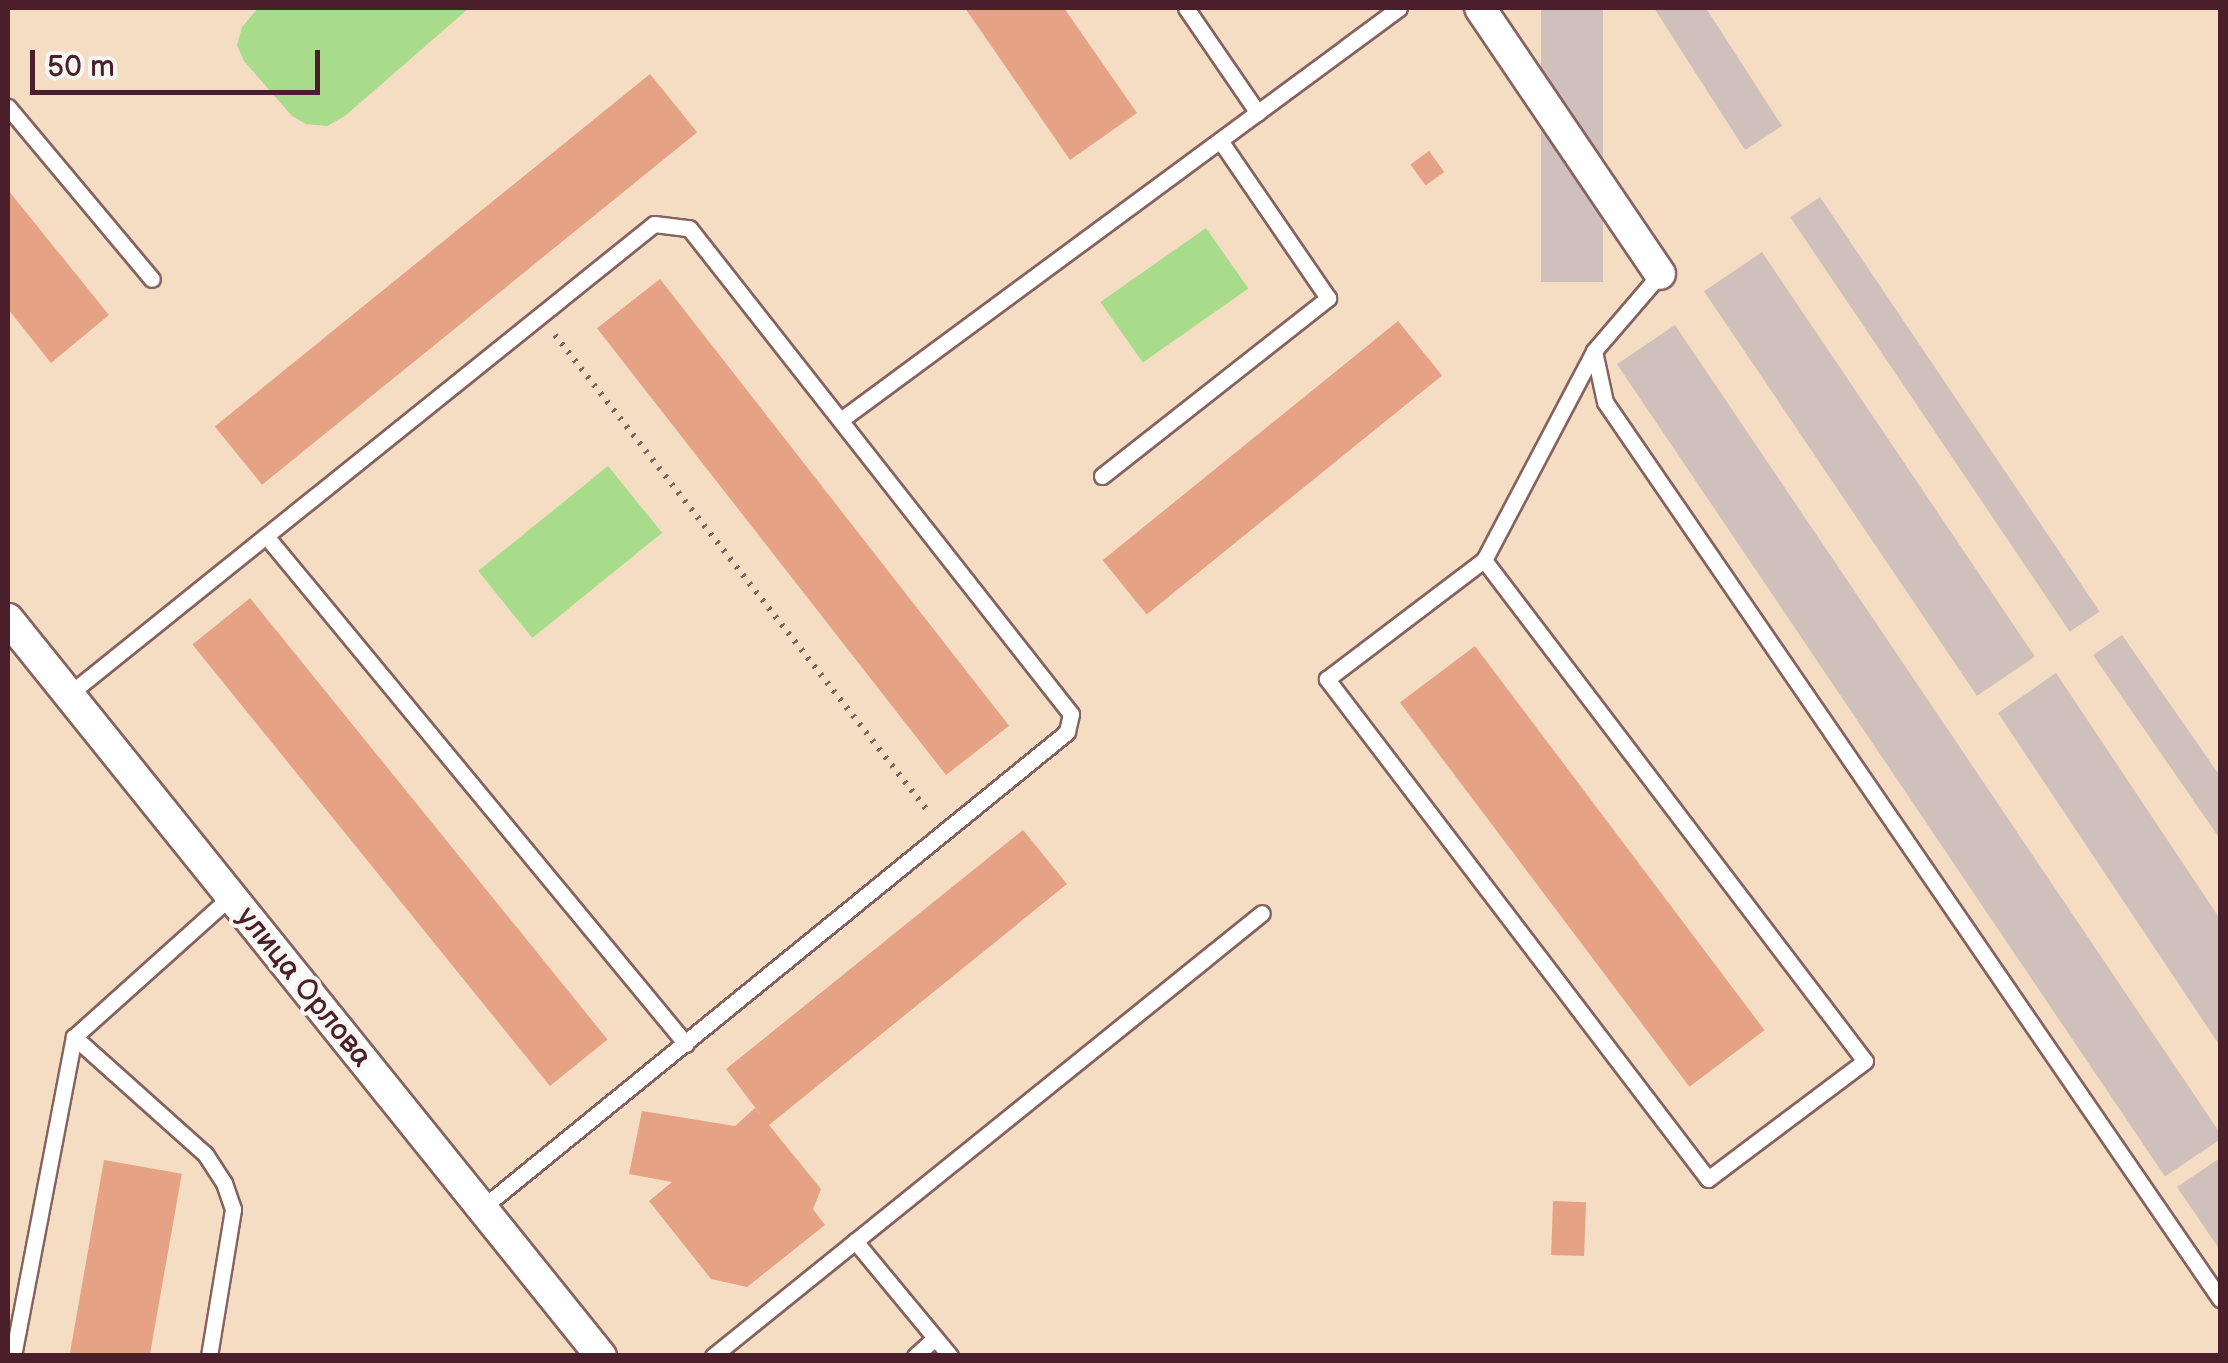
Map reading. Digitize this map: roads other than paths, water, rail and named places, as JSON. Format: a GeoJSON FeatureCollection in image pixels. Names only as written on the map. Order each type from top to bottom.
{"type":"FeatureCollection","features":[{"type":"Feature","properties":{"kind":"street"},"geometry":{"type":"LineString","coordinates":[[1480,8],[1660,274]]}},
{"type":"Feature","properties":{"kind":"street","name":"улица Орлова"},"geometry":{"type":"LineString","coordinates":[[8,620],[601,1356]]}},
{"type":"Feature","properties":{"kind":"lane"},"geometry":{"type":"LineString","coordinates":[[1186,8],[1258,113]]}},
{"type":"Feature","properties":{"kind":"lane"},"geometry":{"type":"LineString","coordinates":[[842,419],[1399,8]]}},
{"type":"Feature","properties":{"kind":"lane"},"geometry":{"type":"LineString","coordinates":[[8,107],[152,279]]}},
{"type":"Feature","properties":{"kind":"lane"},"geometry":{"type":"LineString","coordinates":[[1102,476],[1328,298],[1220,140]]}},
{"type":"Feature","properties":{"kind":"lane"},"geometry":{"type":"LineString","coordinates":[[68,695],[654,224],[688,228],[1071,714],[1067,732],[482,1208]]}},
{"type":"Feature","properties":{"kind":"lane"},"geometry":{"type":"LineString","coordinates":[[1484,560],[1865,1061],[1708,1180],[1327,679],[1484,560],[1594,351],[1660,274]]}},
{"type":"Feature","properties":{"kind":"lane"},"geometry":{"type":"LineString","coordinates":[[1594,351],[1604,402],[2220,1299]]}},
{"type":"Feature","properties":{"kind":"lane"},"geometry":{"type":"LineString","coordinates":[[266,536],[686,1044]]}},
{"type":"Feature","properties":{"kind":"lane"},"geometry":{"type":"LineString","coordinates":[[14,1356],[74,1037],[231,896]]}},
{"type":"Feature","properties":{"kind":"lane"},"geometry":{"type":"LineString","coordinates":[[712,1356],[1262,914]]}},
{"type":"Feature","properties":{"kind":"lane"},"geometry":{"type":"LineString","coordinates":[[74,1037],[205,1154],[224,1183],[232,1209],[209,1356]]}},
{"type":"Feature","properties":{"kind":"lane"},"geometry":{"type":"LineString","coordinates":[[855,1241],[950,1356]]}},
{"type":"Feature","properties":{"kind":"lane"},"geometry":{"type":"LineString","coordinates":[[914,1356],[936,1338]]}}]}
